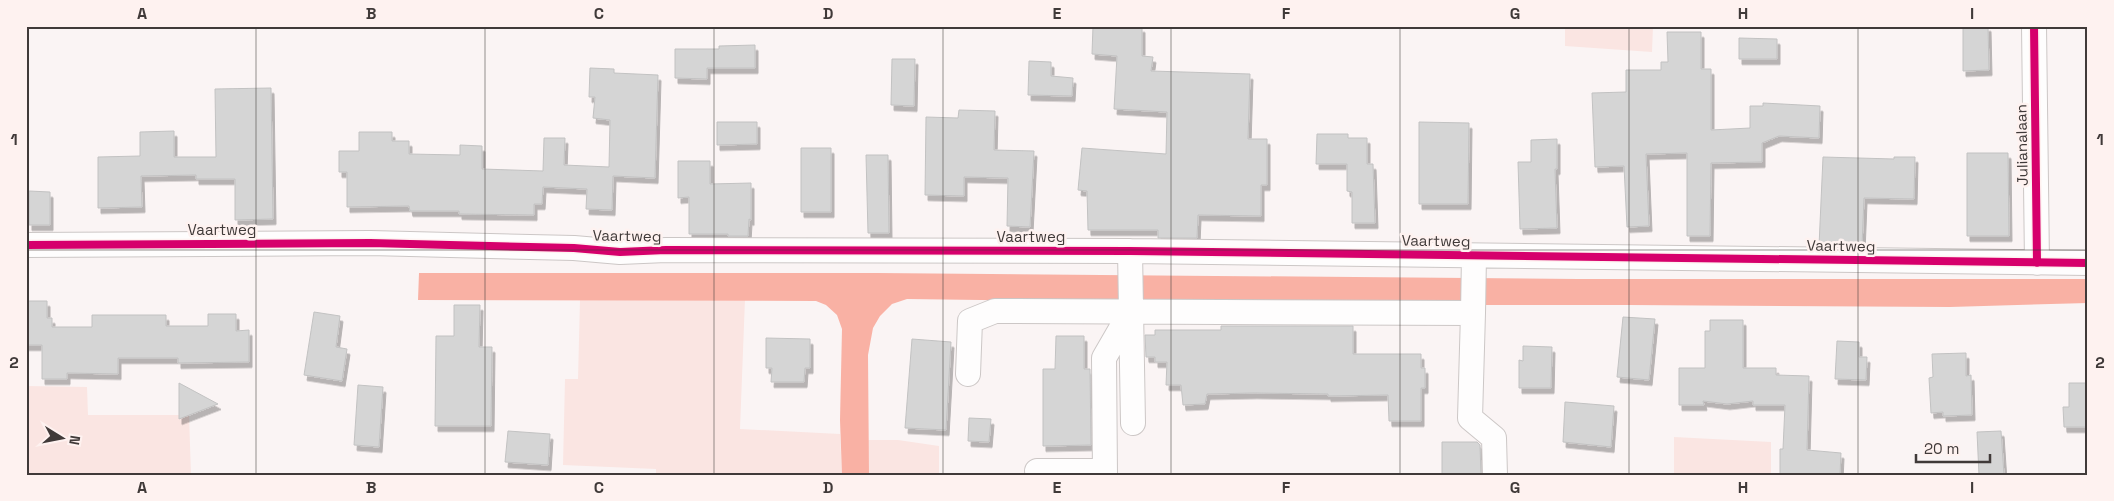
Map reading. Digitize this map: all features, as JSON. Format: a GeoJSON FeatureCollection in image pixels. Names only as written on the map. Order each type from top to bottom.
{"type":"FeatureCollection","features":[{"type":"Feature","properties":{"kind":"street","name":"Julianalaan"},"geometry":{"type":"LineString","coordinates":[[2034,26],[2037,263]]}},
{"type":"Feature","properties":{"kind":"street","name":"Vaartweg"},"geometry":{"type":"LineString","coordinates":[[26,245],[370,242],[574,248],[620,252],[666,250],[1130,251],[1473,266],[2088,263]]}},
{"type":"Feature","properties":{"kind":"street"},"geometry":{"type":"LineString","coordinates":[[1130,251],[1133,423]]}},
{"type":"Feature","properties":{"kind":"street"},"geometry":{"type":"LineString","coordinates":[[1473,266],[1470,418],[1494,438],[1495,475]]}},
{"type":"Feature","properties":{"kind":"street"},"geometry":{"type":"LineString","coordinates":[[1036,471],[1105,473],[1104,358],[1131,294]]}},
{"type":"Feature","properties":{"kind":"street"},"geometry":{"type":"LineString","coordinates":[[968,374],[970,321],[994,311],[1131,294],[1473,309]]}},
{"type":"Feature","properties":{"kind":"shaded area"},"geometry":{"type":"Polygon","coordinates":[[[1565,26],[1653,26],[1652,52],[1565,46],[1565,26]]]}},
{"type":"Feature","properties":{"kind":"shaded area"},"geometry":{"type":"Polygon","coordinates":[[[419,273],[877,273],[1578,279],[2088,279],[2088,303],[1950,307],[1390,305],[907,299],[892,304],[880,316],[873,328],[868,355],[869,475],[842,475],[840,420],[842,329],[837,315],[826,305],[816,301],[418,300],[419,273]]]}},
{"type":"Feature","properties":{"kind":"shaded area"},"geometry":{"type":"Polygon","coordinates":[[[745,299],[740,429],[840,434],[842,475],[656,475],[656,469],[563,465],[565,379],[578,379],[580,300],[745,299]]]}},
{"type":"Feature","properties":{"kind":"shaded area"},"geometry":{"type":"Polygon","coordinates":[[[26,386],[87,387],[88,415],[189,415],[191,475],[26,475],[26,386]]]}},
{"type":"Feature","properties":{"kind":"shaded area"},"geometry":{"type":"Polygon","coordinates":[[[1674,437],[1771,442],[1771,475],[1674,475],[1674,437]]]}},
{"type":"Feature","properties":{"kind":"shaded area"},"geometry":{"type":"Polygon","coordinates":[[[868,440],[898,440],[939,446],[939,475],[869,475],[868,440]]]}},
{"type":"Feature","properties":{"kind":"building"},"geometry":{"type":"Polygon","coordinates":[[[1093,26],[1142,27],[1142,56],[1153,57],[1151,71],[1250,74],[1248,139],[1267,139],[1267,185],[1261,185],[1261,216],[1198,215],[1197,238],[1158,238],[1158,230],[1088,230],[1087,191],[1078,190],[1082,148],[1166,154],[1167,112],[1114,109],[1117,56],[1092,54],[1093,26]]]}},
{"type":"Feature","properties":{"kind":"building"},"geometry":{"type":"Polygon","coordinates":[[[1963,26],[1988,26],[1989,70],[1963,71],[1963,26]]]}},
{"type":"Feature","properties":{"kind":"building"},"geometry":{"type":"Polygon","coordinates":[[[1667,32],[1701,32],[1701,69],[1711,69],[1711,130],[1750,128],[1750,106],[1763,106],[1763,103],[1820,106],[1819,138],[1779,136],[1762,143],[1762,162],[1711,163],[1710,236],[1687,236],[1687,153],[1646,154],[1649,226],[1627,227],[1624,166],[1595,167],[1592,93],[1626,92],[1626,70],[1661,70],[1661,62],[1668,62],[1667,32]]]}},
{"type":"Feature","properties":{"kind":"building"},"geometry":{"type":"Polygon","coordinates":[[[1739,38],[1777,39],[1777,59],[1739,59],[1739,38]]]}},
{"type":"Feature","properties":{"kind":"building"},"geometry":{"type":"Polygon","coordinates":[[[755,45],[755,68],[707,68],[707,79],[675,78],[675,49],[719,49],[719,46],[755,45]]]}},
{"type":"Feature","properties":{"kind":"building"},"geometry":{"type":"Polygon","coordinates":[[[892,59],[915,59],[914,106],[891,105],[892,59]]]}},
{"type":"Feature","properties":{"kind":"building"},"geometry":{"type":"Polygon","coordinates":[[[1029,61],[1051,62],[1051,76],[1073,78],[1072,96],[1028,95],[1029,61]]]}},
{"type":"Feature","properties":{"kind":"building"},"geometry":{"type":"Polygon","coordinates":[[[590,68],[614,69],[614,73],[658,75],[655,178],[613,176],[612,210],[586,209],[587,189],[543,187],[542,204],[534,204],[534,215],[459,214],[459,211],[410,211],[409,206],[347,207],[347,172],[339,172],[339,151],[359,151],[359,132],[392,132],[392,141],[409,141],[409,154],[460,155],[460,145],[482,146],[482,169],[543,171],[544,138],[565,138],[564,165],[609,167],[610,120],[593,118],[595,97],[589,97],[590,68]]]}},
{"type":"Feature","properties":{"kind":"building"},"geometry":{"type":"Polygon","coordinates":[[[271,88],[273,219],[235,220],[235,179],[196,179],[196,175],[141,176],[142,207],[98,208],[98,157],[140,156],[140,132],[174,131],[174,157],[216,157],[215,89],[271,88]]]}},
{"type":"Feature","properties":{"kind":"building"},"geometry":{"type":"Polygon","coordinates":[[[959,110],[995,111],[994,150],[1034,151],[1030,227],[1007,226],[1008,178],[964,177],[964,196],[925,195],[926,117],[958,118],[959,110]]]}},
{"type":"Feature","properties":{"kind":"building"},"geometry":{"type":"Polygon","coordinates":[[[717,122],[757,122],[757,144],[717,145],[717,122]]]}},
{"type":"Feature","properties":{"kind":"building"},"geometry":{"type":"Polygon","coordinates":[[[1419,122],[1469,123],[1468,204],[1419,204],[1419,122]]]}},
{"type":"Feature","properties":{"kind":"building"},"geometry":{"type":"Polygon","coordinates":[[[1317,134],[1348,134],[1348,138],[1367,138],[1367,164],[1373,164],[1375,223],[1352,223],[1352,192],[1347,191],[1347,164],[1316,164],[1317,134]]]}},
{"type":"Feature","properties":{"kind":"building"},"geometry":{"type":"Polygon","coordinates":[[[1557,139],[1557,169],[1555,169],[1557,228],[1520,229],[1518,162],[1531,162],[1531,140],[1557,139]]]}},
{"type":"Feature","properties":{"kind":"building"},"geometry":{"type":"Polygon","coordinates":[[[801,148],[831,148],[831,212],[801,212],[801,148]]]}},
{"type":"Feature","properties":{"kind":"building"},"geometry":{"type":"Polygon","coordinates":[[[1967,153],[2008,153],[2009,236],[1967,236],[1967,153]]]}},
{"type":"Feature","properties":{"kind":"building"},"geometry":{"type":"Polygon","coordinates":[[[866,155],[888,155],[889,233],[868,233],[866,155]]]}},
{"type":"Feature","properties":{"kind":"building"},"geometry":{"type":"Polygon","coordinates":[[[1823,157],[1894,159],[1894,157],[1915,157],[1914,199],[1864,198],[1862,246],[1819,246],[1823,157]]]}},
{"type":"Feature","properties":{"kind":"building"},"geometry":{"type":"Polygon","coordinates":[[[678,161],[710,161],[710,184],[751,183],[751,220],[749,219],[748,236],[689,234],[689,197],[678,198],[678,161]]]}},
{"type":"Feature","properties":{"kind":"building"},"geometry":{"type":"Polygon","coordinates":[[[29,191],[50,192],[50,225],[29,225],[29,191]]]}},
{"type":"Feature","properties":{"kind":"building"},"geometry":{"type":"Polygon","coordinates":[[[26,301],[47,301],[47,318],[52,318],[52,327],[92,327],[92,315],[166,315],[166,326],[208,326],[208,314],[236,314],[236,331],[249,330],[249,362],[178,363],[178,358],[118,358],[118,374],[67,373],[67,379],[42,379],[42,345],[26,345],[26,301]]]}},
{"type":"Feature","properties":{"kind":"building"},"geometry":{"type":"Polygon","coordinates":[[[454,305],[480,305],[479,347],[492,347],[491,426],[435,426],[436,336],[454,336],[454,305]]]}},
{"type":"Feature","properties":{"kind":"building"},"geometry":{"type":"Polygon","coordinates":[[[314,312],[340,316],[336,347],[347,349],[342,381],[304,375],[314,312]]]}},
{"type":"Feature","properties":{"kind":"building"},"geometry":{"type":"Polygon","coordinates":[[[1623,317],[1655,319],[1649,380],[1617,377],[1623,317]]]}},
{"type":"Feature","properties":{"kind":"building"},"geometry":{"type":"Polygon","coordinates":[[[1710,320],[1743,320],[1743,368],[1776,368],[1776,375],[1809,376],[1807,450],[1841,453],[1840,475],[1780,475],[1780,449],[1783,449],[1785,405],[1753,405],[1753,401],[1727,404],[1703,401],[1704,405],[1679,405],[1679,368],[1705,368],[1705,331],[1710,331],[1710,320]]]}},
{"type":"Feature","properties":{"kind":"building"},"geometry":{"type":"Polygon","coordinates":[[[1221,326],[1353,326],[1353,354],[1421,354],[1421,368],[1425,368],[1425,388],[1421,388],[1421,421],[1389,421],[1388,395],[1207,394],[1205,404],[1183,405],[1181,385],[1166,385],[1167,362],[1155,362],[1155,357],[1146,357],[1145,335],[1155,335],[1155,330],[1221,330],[1221,326]]]}},
{"type":"Feature","properties":{"kind":"building"},"geometry":{"type":"Polygon","coordinates":[[[1056,336],[1084,336],[1084,369],[1090,369],[1091,445],[1043,446],[1043,369],[1055,369],[1056,336]]]}},
{"type":"Feature","properties":{"kind":"building"},"geometry":{"type":"Polygon","coordinates":[[[766,338],[810,339],[810,368],[805,368],[804,382],[771,382],[772,368],[766,368],[766,338]]]}},
{"type":"Feature","properties":{"kind":"building"},"geometry":{"type":"Polygon","coordinates":[[[912,339],[951,342],[946,430],[905,428],[912,339]]]}},
{"type":"Feature","properties":{"kind":"building"},"geometry":{"type":"Polygon","coordinates":[[[1837,341],[1859,342],[1859,357],[1867,357],[1866,380],[1835,379],[1837,341]]]}},
{"type":"Feature","properties":{"kind":"building"},"geometry":{"type":"Polygon","coordinates":[[[1523,346],[1552,347],[1551,388],[1519,388],[1519,360],[1523,361],[1523,346]]]}},
{"type":"Feature","properties":{"kind":"building"},"geometry":{"type":"Polygon","coordinates":[[[1966,353],[1966,376],[1971,375],[1972,415],[1943,416],[1943,412],[1931,413],[1929,378],[1933,377],[1932,354],[1966,353]]]}},
{"type":"Feature","properties":{"kind":"building"},"geometry":{"type":"Polygon","coordinates":[[[179,383],[218,404],[179,419],[179,383]]]}},
{"type":"Feature","properties":{"kind":"building"},"geometry":{"type":"Polygon","coordinates":[[[2069,383],[2088,383],[2088,427],[2064,427],[2063,407],[2069,407],[2069,383]]]}},
{"type":"Feature","properties":{"kind":"building"},"geometry":{"type":"Polygon","coordinates":[[[358,385],[383,387],[379,447],[354,445],[358,385]]]}},
{"type":"Feature","properties":{"kind":"building"},"geometry":{"type":"Polygon","coordinates":[[[1565,402],[1614,406],[1611,447],[1563,442],[1565,402]]]}},
{"type":"Feature","properties":{"kind":"building"},"geometry":{"type":"Polygon","coordinates":[[[969,418],[991,419],[989,442],[968,441],[969,418]]]}},
{"type":"Feature","properties":{"kind":"building"},"geometry":{"type":"Polygon","coordinates":[[[508,431],[550,434],[548,465],[505,462],[508,431]]]}},
{"type":"Feature","properties":{"kind":"building"},"geometry":{"type":"Polygon","coordinates":[[[2001,431],[2004,475],[1979,475],[1977,432],[2001,431]]]}},
{"type":"Feature","properties":{"kind":"building"},"geometry":{"type":"Polygon","coordinates":[[[1442,442],[1477,442],[1480,445],[1481,475],[1442,475],[1442,442]]]}},
{"type":"Feature","properties":{"kind":"cycle path"},"geometry":{"type":"LineString","coordinates":[[2034,26],[2037,263]]}},
{"type":"Feature","properties":{"kind":"cycle path"},"geometry":{"type":"LineString","coordinates":[[26,245],[370,243],[574,248],[620,252],[666,250],[1130,251],[2088,263]]}}]}
